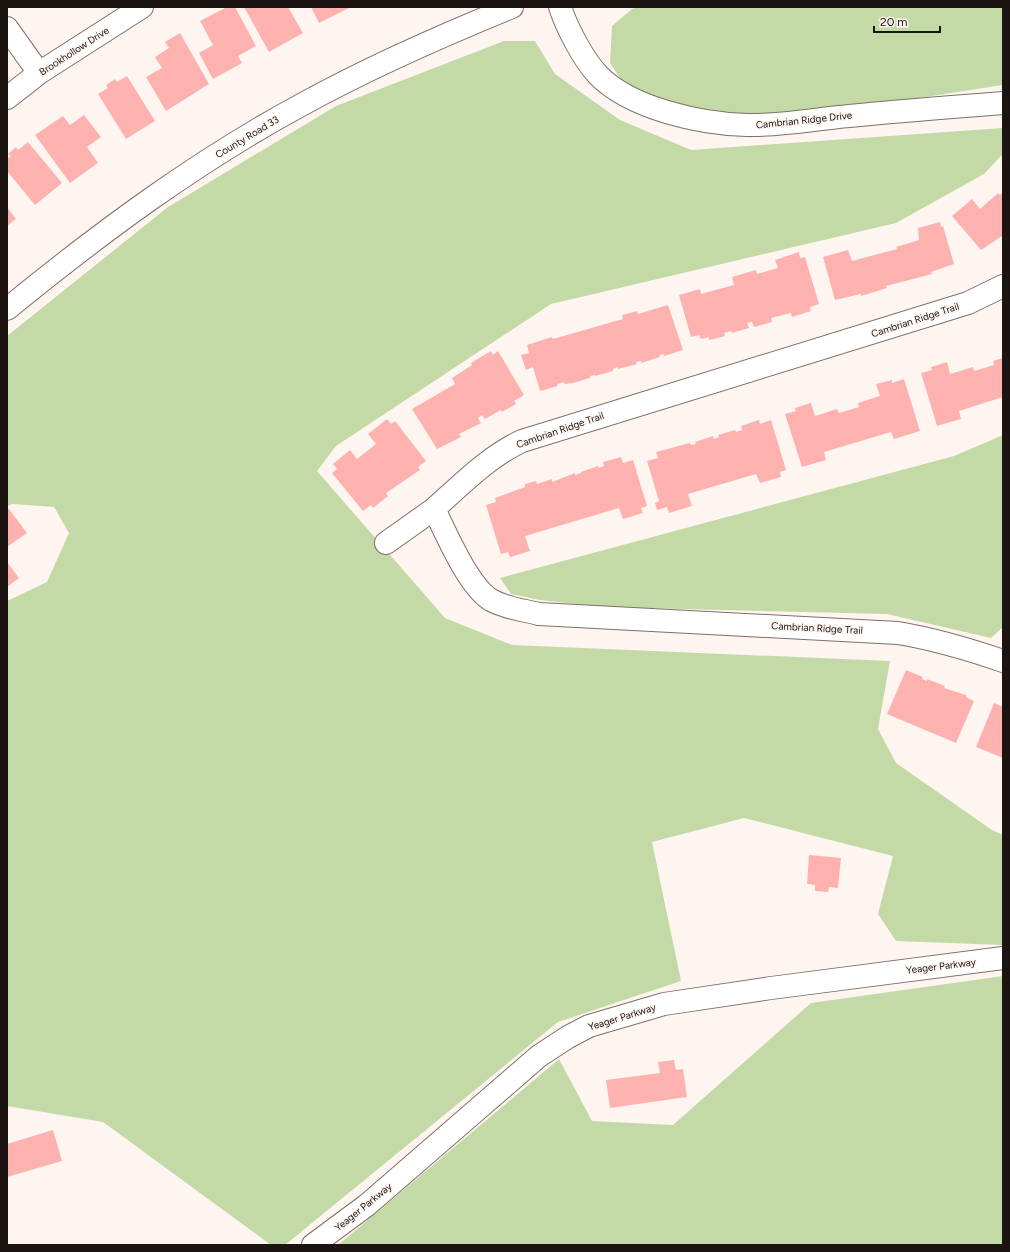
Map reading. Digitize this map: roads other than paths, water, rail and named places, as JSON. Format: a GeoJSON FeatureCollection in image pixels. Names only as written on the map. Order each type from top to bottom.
{"type":"FeatureCollection","features":[{"type":"Feature","properties":{"kind":"street","name":"Brookhollow Drive"},"geometry":{"type":"LineString","coordinates":[[7,98],[40,73],[142,7]]}},
{"type":"Feature","properties":{"kind":"street","name":"County Road 33"},"geometry":{"type":"LineString","coordinates":[[7,309],[66,261],[152,198],[251,134],[303,104],[397,57],[512,7]]}},
{"type":"Feature","properties":{"kind":"street","name":"Cambrian Ridge Drive"},"geometry":{"type":"LineString","coordinates":[[560,7],[576,43],[597,74],[611,86],[629,98],[648,106],[694,119],[746,126],[783,124],[848,116],[1003,103]]}},
{"type":"Feature","properties":{"kind":"street"},"geometry":{"type":"LineString","coordinates":[[7,28],[40,73]]}},
{"type":"Feature","properties":{"kind":"street","name":"Cambrian Ridge Trail"},"geometry":{"type":"LineString","coordinates":[[1003,286],[961,305],[522,441],[506,448],[488,461],[434,509],[472,579],[482,593],[501,605],[539,614],[898,633],[943,642],[1003,661]]}},
{"type":"Feature","properties":{"kind":"street"},"geometry":{"type":"LineString","coordinates":[[386,543],[434,509]]}},
{"type":"Feature","properties":{"kind":"street","name":"Yeager Parkway"},"geometry":{"type":"LineString","coordinates":[[314,1245],[367,1205],[539,1056],[568,1037],[589,1026],[664,1004],[772,988],[1003,958]]}}]}
